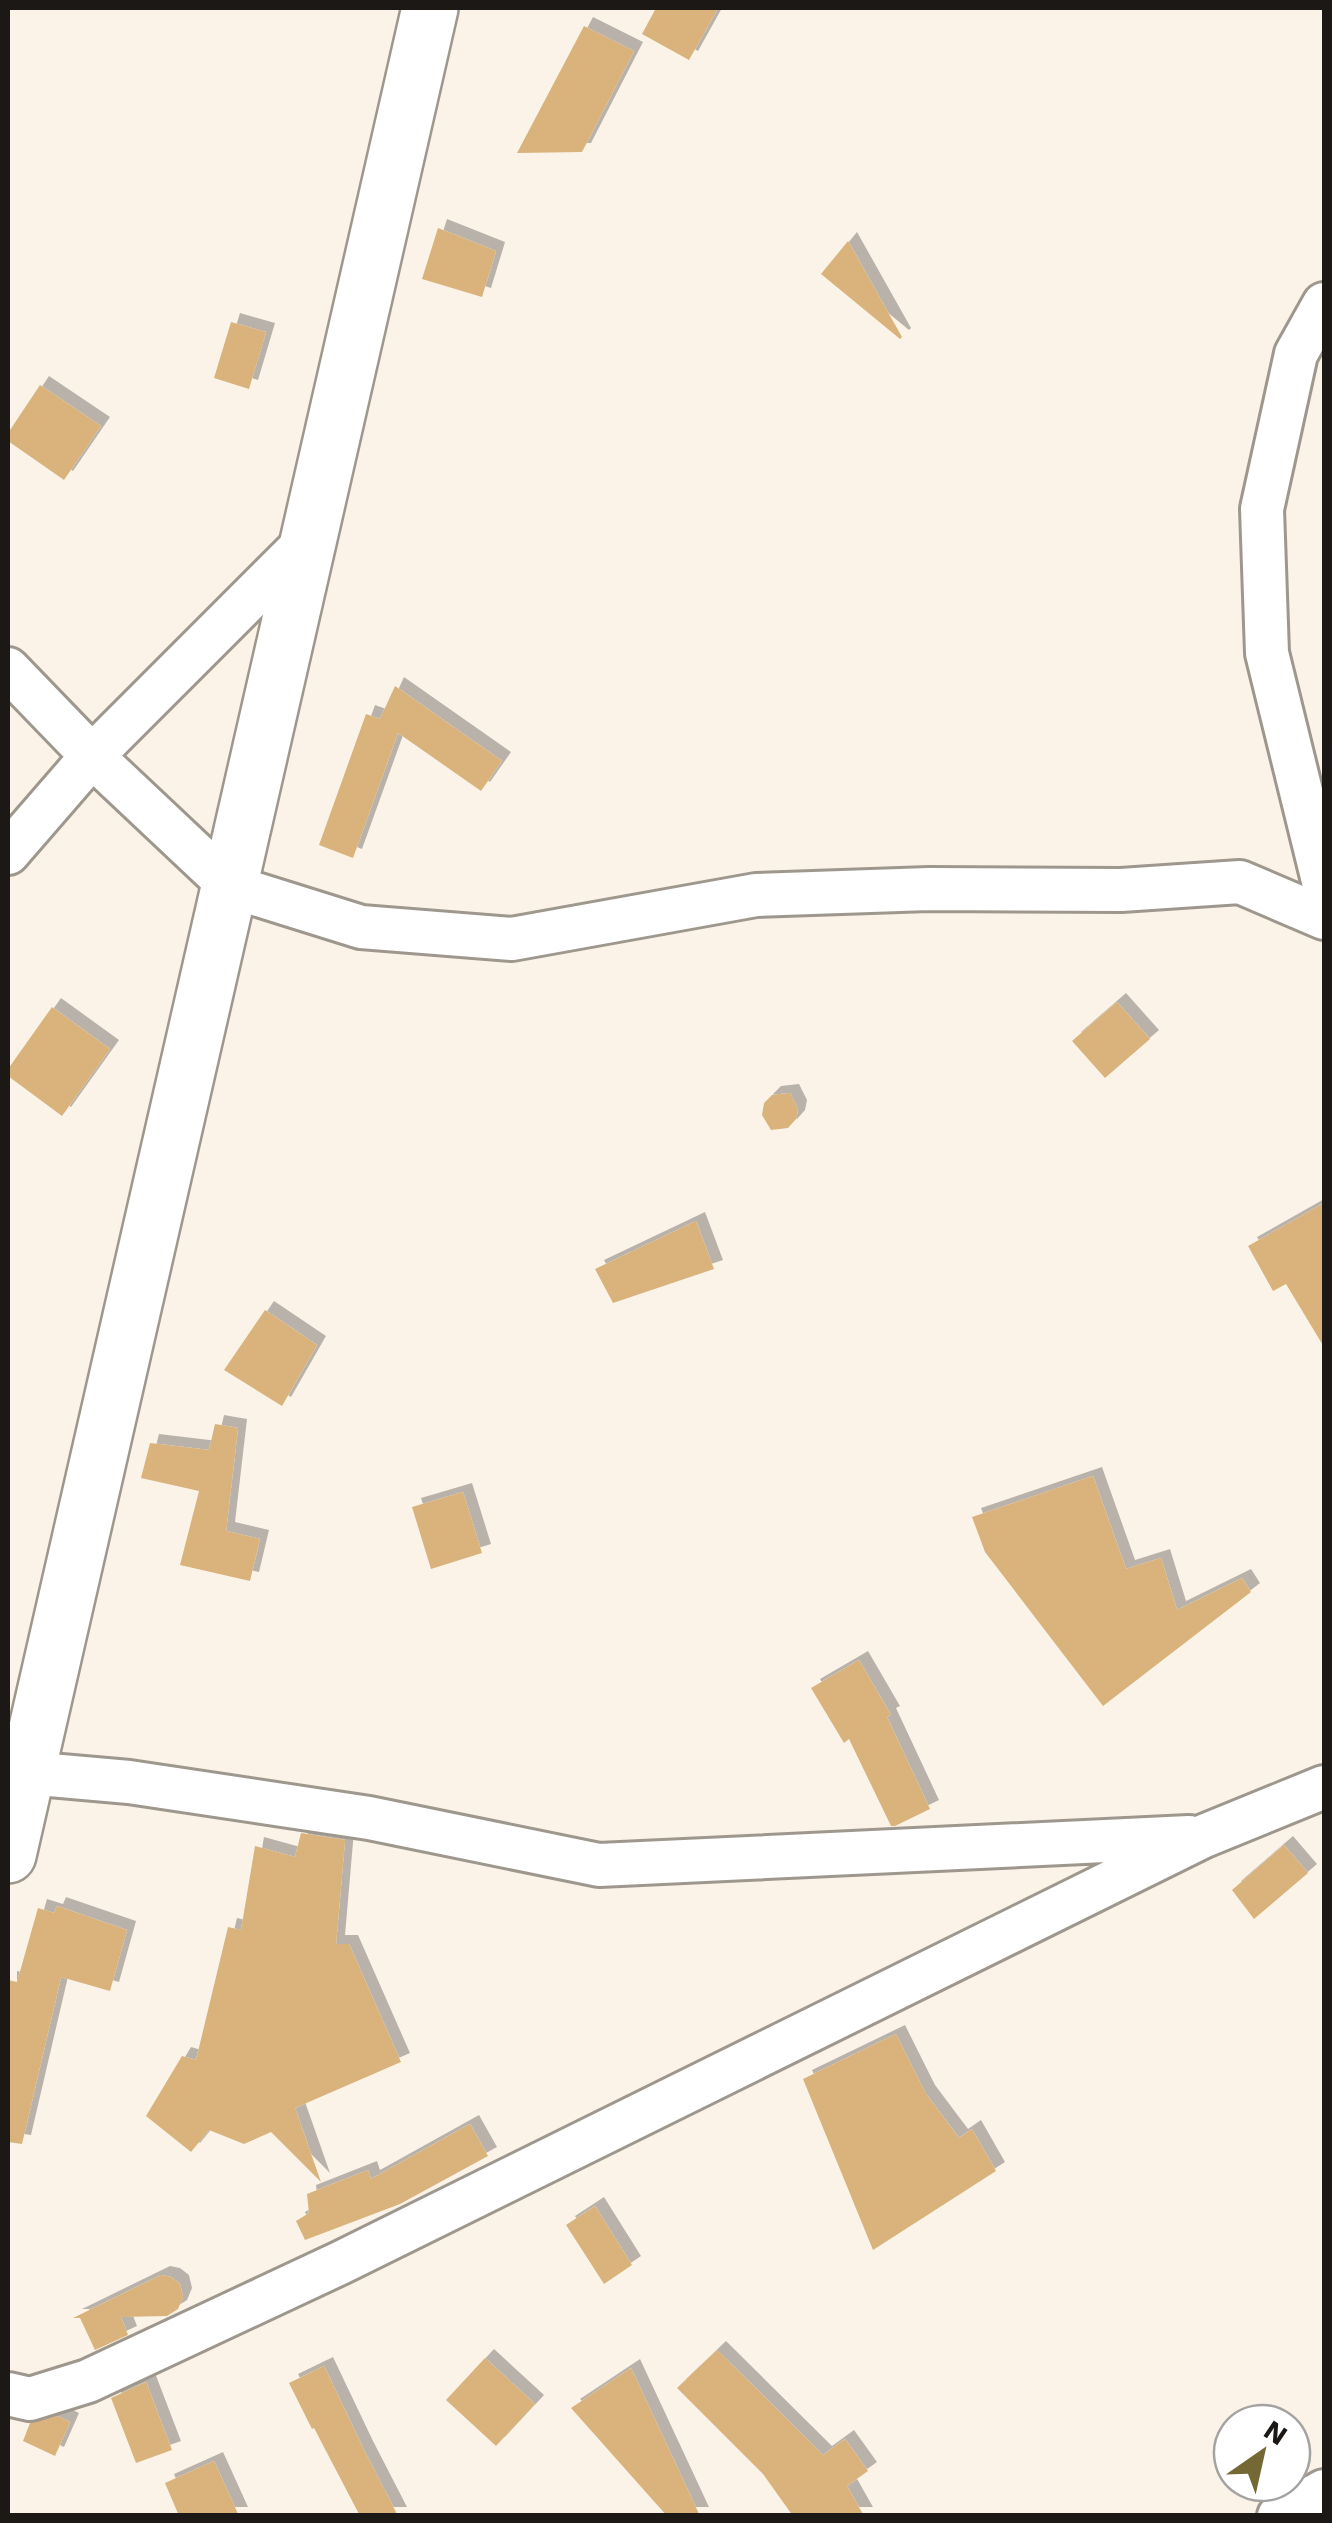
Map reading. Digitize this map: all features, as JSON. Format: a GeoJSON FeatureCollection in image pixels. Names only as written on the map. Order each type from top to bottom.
{"type":"FeatureCollection","features":[{"type":"Feature","properties":{"kind":"main road"},"geometry":{"type":"LineString","coordinates":[[8,1855],[17,1785],[230,886],[430,8]]}},
{"type":"Feature","properties":{"kind":"street"},"geometry":{"type":"LineString","coordinates":[[1324,304],[1296,354],[1262,508],[1267,654],[1324,884]]}},
{"type":"Feature","properties":{"kind":"street"},"geometry":{"type":"LineString","coordinates":[[8,852],[92,756],[308,540]]}},
{"type":"Feature","properties":{"kind":"street"},"geometry":{"type":"LineString","coordinates":[[8,670],[92,756],[230,886],[361,927],[512,938],[756,896],[930,889],[1121,890],[1240,882],[1324,918]]}},
{"type":"Feature","properties":{"kind":"street"},"geometry":{"type":"LineString","coordinates":[[17,1785],[129,1782],[370,1818],[598,1865],[1204,1836]]}},
{"type":"Feature","properties":{"kind":"street"},"geometry":{"type":"LineString","coordinates":[[8,2394],[30,2400],[88,2381],[340,2263],[1204,1836],[1324,1787]]}},
{"type":"Feature","properties":{"kind":"street"},"geometry":{"type":"LineString","coordinates":[[1279,2516],[1324,2490]]}},
{"type":"Feature","properties":{"kind":"building"},"geometry":{"type":"Polygon","coordinates":[[[656,8],[718,8],[689,60],[642,34],[656,8]]]}},
{"type":"Feature","properties":{"kind":"building"},"geometry":{"type":"Polygon","coordinates":[[[584,26],[634,51],[582,152],[517,153],[584,26]]]}},
{"type":"Feature","properties":{"kind":"building"},"geometry":{"type":"Polygon","coordinates":[[[438,228],[496,251],[482,297],[422,279],[438,228]]]}},
{"type":"Feature","properties":{"kind":"building"},"geometry":{"type":"Polygon","coordinates":[[[848,241],[902,337],[900,339],[821,274],[848,241]]]}},
{"type":"Feature","properties":{"kind":"building"},"geometry":{"type":"Polygon","coordinates":[[[231,322],[266,332],[249,389],[214,378],[231,322]]]}},
{"type":"Feature","properties":{"kind":"building"},"geometry":{"type":"Polygon","coordinates":[[[40,385],[101,426],[64,480],[8,441],[8,433],[40,385]]]}},
{"type":"Feature","properties":{"kind":"building"},"geometry":{"type":"Polygon","coordinates":[[[395,686],[502,761],[481,791],[398,733],[353,858],[319,845],[366,714],[380,719],[395,686]]]}},
{"type":"Feature","properties":{"kind":"building"},"geometry":{"type":"Polygon","coordinates":[[[1117,1002],[1150,1039],[1105,1078],[1072,1041],[1117,1002]]]}},
{"type":"Feature","properties":{"kind":"building"},"geometry":{"type":"Polygon","coordinates":[[[52,1007],[110,1049],[62,1116],[8,1076],[8,1069],[52,1007]]]}},
{"type":"Feature","properties":{"kind":"building"},"geometry":{"type":"Polygon","coordinates":[[[790,1093],[798,1109],[796,1119],[788,1128],[771,1130],[762,1115],[764,1103],[772,1095],[790,1093]]]}},
{"type":"Feature","properties":{"kind":"building"},"geometry":{"type":"Polygon","coordinates":[[[1324,1203],[1324,1347],[1286,1284],[1273,1291],[1248,1246],[1324,1203]]]}},
{"type":"Feature","properties":{"kind":"building"},"geometry":{"type":"Polygon","coordinates":[[[696,1221],[714,1269],[613,1303],[595,1269],[696,1221]]]}},
{"type":"Feature","properties":{"kind":"building"},"geometry":{"type":"Polygon","coordinates":[[[265,1310],[317,1345],[282,1406],[224,1370],[265,1310]]]}},
{"type":"Feature","properties":{"kind":"building"},"geometry":{"type":"Polygon","coordinates":[[[215,1424],[238,1428],[226,1531],[260,1539],[250,1581],[180,1565],[199,1491],[141,1478],[150,1443],[209,1450],[215,1424]]]}},
{"type":"Feature","properties":{"kind":"building"},"geometry":{"type":"Polygon","coordinates":[[[1093,1476],[1126,1569],[1161,1558],[1177,1610],[1242,1578],[1251,1592],[1103,1706],[985,1552],[972,1517],[1093,1476]]]}},
{"type":"Feature","properties":{"kind":"building"},"geometry":{"type":"Polygon","coordinates":[[[463,1492],[482,1553],[431,1569],[412,1507],[463,1492]]]}},
{"type":"Feature","properties":{"kind":"building"},"geometry":{"type":"Polygon","coordinates":[[[859,1660],[891,1715],[887,1717],[930,1809],[895,1826],[891,1826],[849,1739],[844,1743],[811,1688],[859,1660]]]}},
{"type":"Feature","properties":{"kind":"building"},"geometry":{"type":"Polygon","coordinates":[[[301,1833],[345,1840],[336,1944],[349,1944],[401,2062],[295,2108],[321,2182],[271,2132],[244,2144],[209,2130],[191,2152],[146,2116],[182,2056],[196,2060],[228,1927],[241,1930],[255,1846],[295,1857],[301,1833]]]}},
{"type":"Feature","properties":{"kind":"building"},"geometry":{"type":"Polygon","coordinates":[[[1284,1845],[1308,1873],[1254,1919],[1232,1890],[1284,1845]]]}},
{"type":"Feature","properties":{"kind":"building"},"geometry":{"type":"Polygon","coordinates":[[[57,1906],[127,1930],[110,1991],[61,1977],[22,2144],[8,2142],[8,1980],[17,1982],[38,1908],[54,1913],[57,1906]]]}},
{"type":"Feature","properties":{"kind":"building"},"geometry":{"type":"Polygon","coordinates":[[[896,2034],[926,2094],[959,2138],[972,2129],[996,2171],[873,2250],[803,2079],[896,2034]]]}},
{"type":"Feature","properties":{"kind":"building"},"geometry":{"type":"Polygon","coordinates":[[[470,2124],[488,2156],[400,2204],[305,2240],[296,2221],[309,2213],[307,2194],[368,2170],[371,2179],[470,2124]]]}},
{"type":"Feature","properties":{"kind":"building"},"geometry":{"type":"Polygon","coordinates":[[[595,2206],[632,2265],[604,2284],[566,2225],[595,2206]]]}},
{"type":"Feature","properties":{"kind":"building"},"geometry":{"type":"Polygon","coordinates":[[[161,2275],[180,2284],[183,2297],[178,2309],[167,2316],[121,2317],[128,2335],[95,2350],[80,2318],[73,2318],[161,2275]]]}},
{"type":"Feature","properties":{"kind":"building"},"geometry":{"type":"Polygon","coordinates":[[[717,2350],[823,2455],[845,2439],[868,2471],[847,2486],[864,2516],[793,2516],[763,2474],[677,2388],[717,2350]]]}},
{"type":"Feature","properties":{"kind":"building"},"geometry":{"type":"Polygon","coordinates":[[[485,2358],[535,2404],[496,2446],[446,2400],[485,2358]]]}},
{"type":"Feature","properties":{"kind":"building"},"geometry":{"type":"Polygon","coordinates":[[[324,2366],[398,2516],[360,2516],[289,2383],[324,2366]]]}},
{"type":"Feature","properties":{"kind":"building"},"geometry":{"type":"Polygon","coordinates":[[[631,2368],[700,2516],[667,2516],[571,2408],[631,2368]]]}},
{"type":"Feature","properties":{"kind":"building"},"geometry":{"type":"Polygon","coordinates":[[[146,2382],[172,2450],[136,2463],[111,2398],[146,2382]]]}},
{"type":"Feature","properties":{"kind":"building"},"geometry":{"type":"Polygon","coordinates":[[[58,2416],[70,2422],[55,2456],[23,2441],[30,2423],[58,2416]]]}},
{"type":"Feature","properties":{"kind":"building"},"geometry":{"type":"Polygon","coordinates":[[[214,2461],[239,2516],[179,2516],[165,2483],[214,2461]]]}}]}
